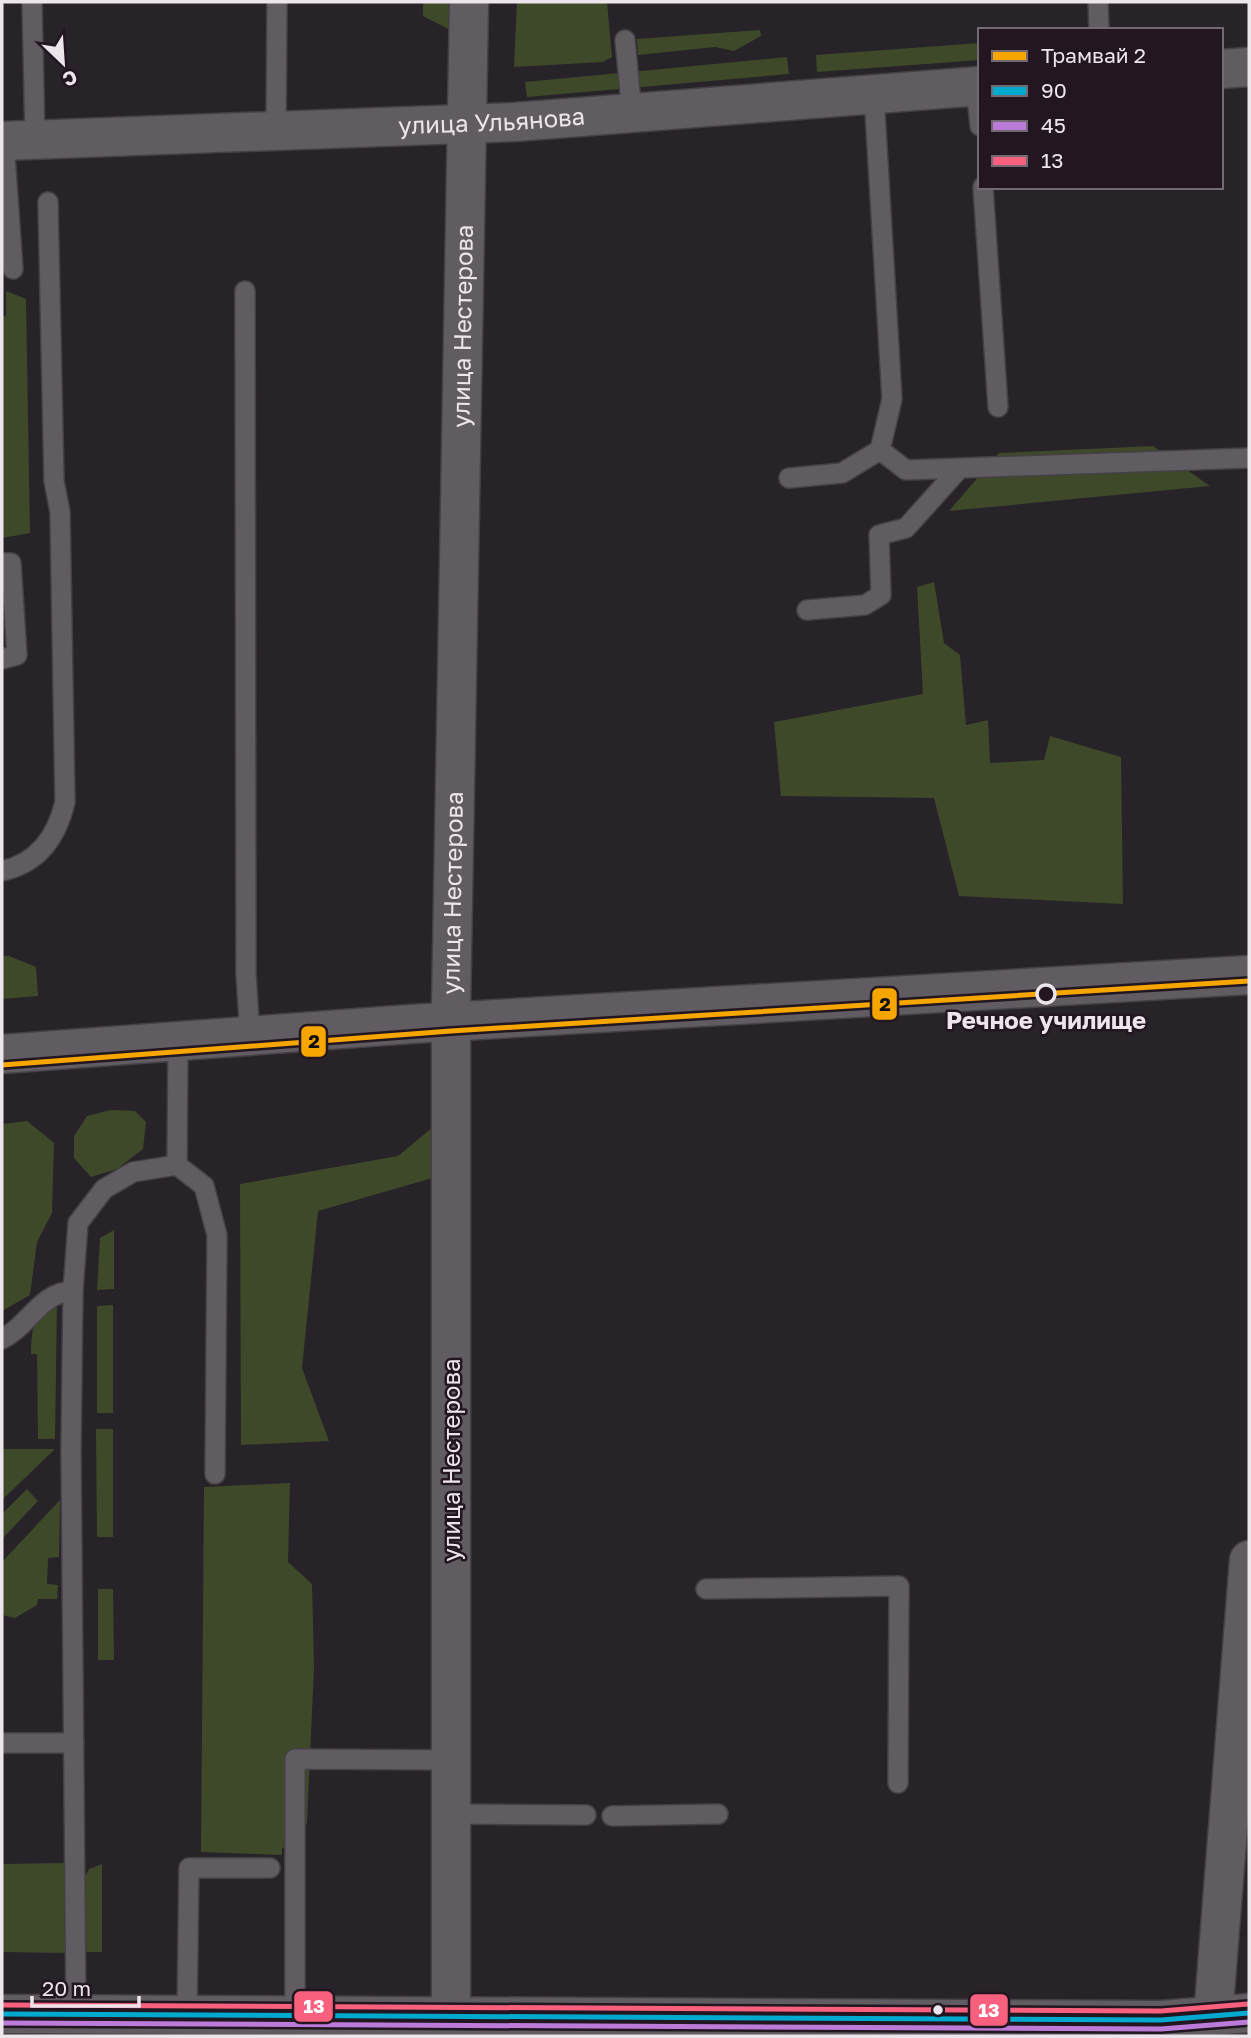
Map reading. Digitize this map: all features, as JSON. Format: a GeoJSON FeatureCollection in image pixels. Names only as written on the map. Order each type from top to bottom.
{"type":"FeatureCollection","features":[{"type":"Feature","properties":{"kind":"street","name":"улица Нестерова"},"geometry":{"type":"LineString","coordinates":[[451,2026],[451,1022],[469,2]]}},
{"type":"Feature","properties":{"kind":"street"},"geometry":{"type":"LineString","coordinates":[[1223,69],[1249,67]]}},
{"type":"Feature","properties":{"kind":"street","name":"улица Ульянова"},"geometry":{"type":"LineString","coordinates":[[14,140],[467,125],[978,86]]}},
{"type":"Feature","properties":{"kind":"street"},"geometry":{"type":"LineString","coordinates":[[2,1054],[451,1022],[1249,975]]}},
{"type":"Feature","properties":{"kind":"street"},"geometry":{"type":"LineString","coordinates":[[19,2021],[76,2014],[295,2015],[451,2026],[1224,2023],[1249,1560]]}},
{"type":"Feature","properties":{"kind":"lane"},"geometry":{"type":"LineString","coordinates":[[13,268],[14,140],[32,2]]}},
{"type":"Feature","properties":{"kind":"lane"},"geometry":{"type":"LineString","coordinates":[[276,131],[277,2]]}},
{"type":"Feature","properties":{"kind":"lane"},"geometry":{"type":"LineString","coordinates":[[1098,2],[1098,28]]}},
{"type":"Feature","properties":{"kind":"lane"},"geometry":{"type":"LineString","coordinates":[[625,40],[632,113]]}},
{"type":"Feature","properties":{"kind":"lane"},"geometry":{"type":"LineString","coordinates":[[789,478],[842,473],[880,450],[892,399],[874,95]]}},
{"type":"Feature","properties":{"kind":"lane"},"geometry":{"type":"LineString","coordinates":[[983,189],[998,407]]}},
{"type":"Feature","properties":{"kind":"lane"},"geometry":{"type":"LineString","coordinates":[[2,871],[44,849],[59,828],[65,802],[60,512],[54,481],[48,202]]}},
{"type":"Feature","properties":{"kind":"lane"},"geometry":{"type":"LineString","coordinates":[[245,291],[246,974],[250,1036]]}},
{"type":"Feature","properties":{"kind":"lane"},"geometry":{"type":"LineString","coordinates":[[880,450],[906,470],[1249,458]]}},
{"type":"Feature","properties":{"kind":"lane"},"geometry":{"type":"LineString","coordinates":[[807,610],[865,605],[881,595],[879,535],[906,527],[959,468]]}},
{"type":"Feature","properties":{"kind":"lane"},"geometry":{"type":"LineString","coordinates":[[2,564],[11,563],[17,655],[2,659]]}},
{"type":"Feature","properties":{"kind":"lane"},"geometry":{"type":"LineString","coordinates":[[177,1041],[177,1166]]}},
{"type":"Feature","properties":{"kind":"lane"},"geometry":{"type":"LineString","coordinates":[[76,2014],[73,1291],[78,1223],[104,1189],[133,1172],[177,1166],[204,1186],[217,1235],[215,1474]]}},
{"type":"Feature","properties":{"kind":"lane"},"geometry":{"type":"LineString","coordinates":[[2,1339],[25,1325],[38,1305],[64,1292],[73,1291]]}},
{"type":"Feature","properties":{"kind":"lane"},"geometry":{"type":"LineString","coordinates":[[706,1589],[899,1587],[898,1783]]}},
{"type":"Feature","properties":{"kind":"lane"},"geometry":{"type":"LineString","coordinates":[[2,1743],[74,1743]]}},
{"type":"Feature","properties":{"kind":"lane"},"geometry":{"type":"LineString","coordinates":[[295,2015],[295,1759],[453,1760]]}},
{"type":"Feature","properties":{"kind":"lane"},"geometry":{"type":"LineString","coordinates":[[452,1814],[586,1815]]}},
{"type":"Feature","properties":{"kind":"lane"},"geometry":{"type":"LineString","coordinates":[[612,1816],[718,1814]]}},
{"type":"Feature","properties":{"kind":"lane"},"geometry":{"type":"LineString","coordinates":[[187,2015],[189,1868],[270,1868]]}},
{"type":"Feature","properties":{"kind":"green space"},"geometry":{"type":"Polygon","coordinates":[[[423,2],[452,2],[452,31],[423,16],[423,2]]]}},
{"type":"Feature","properties":{"kind":"green space"},"geometry":{"type":"Polygon","coordinates":[[[517,2],[607,2],[612,57],[603,62],[514,67],[517,2]]]}},
{"type":"Feature","properties":{"kind":"green space"},"geometry":{"type":"Polygon","coordinates":[[[760,30],[761,36],[734,51],[715,47],[638,55],[637,39],[760,30]]]}},
{"type":"Feature","properties":{"kind":"green space"},"geometry":{"type":"Polygon","coordinates":[[[978,43],[978,60],[817,72],[816,55],[978,43]]]}},
{"type":"Feature","properties":{"kind":"green space"},"geometry":{"type":"Polygon","coordinates":[[[787,57],[789,74],[527,97],[525,82],[787,57]]]}},
{"type":"Feature","properties":{"kind":"green space"},"geometry":{"type":"Polygon","coordinates":[[[6,291],[26,299],[30,533],[2,538],[2,316],[6,316],[6,291]]]}},
{"type":"Feature","properties":{"kind":"green space"},"geometry":{"type":"Polygon","coordinates":[[[1153,446],[1210,486],[949,511],[999,453],[1153,446]]]}},
{"type":"Feature","properties":{"kind":"green space"},"geometry":{"type":"Polygon","coordinates":[[[934,582],[944,643],[960,655],[966,725],[988,720],[990,763],[1044,760],[1050,736],[1121,757],[1123,904],[959,896],[934,798],[781,796],[774,722],[923,694],[917,587],[934,582]]]}},
{"type":"Feature","properties":{"kind":"green space"},"geometry":{"type":"Polygon","coordinates":[[[2,956],[9,956],[36,967],[38,996],[2,999],[2,956]]]}},
{"type":"Feature","properties":{"kind":"green space"},"geometry":{"type":"Polygon","coordinates":[[[111,1110],[135,1111],[146,1122],[143,1149],[117,1169],[91,1177],[74,1158],[74,1136],[87,1116],[111,1110]]]}},
{"type":"Feature","properties":{"kind":"green space"},"geometry":{"type":"Polygon","coordinates":[[[27,1121],[54,1143],[52,1213],[37,1242],[30,1295],[2,1311],[2,1124],[27,1121]]]}},
{"type":"Feature","properties":{"kind":"green space"},"geometry":{"type":"Polygon","coordinates":[[[433,1127],[436,1177],[318,1211],[302,1368],[329,1441],[241,1445],[240,1184],[398,1156],[433,1127]]]}},
{"type":"Feature","properties":{"kind":"green space"},"geometry":{"type":"Polygon","coordinates":[[[114,1230],[114,1289],[97,1290],[100,1238],[114,1230]]]}},
{"type":"Feature","properties":{"kind":"green space"},"geometry":{"type":"Polygon","coordinates":[[[57,1302],[55,1439],[38,1439],[37,1354],[31,1354],[32,1335],[38,1318],[57,1302]]]}},
{"type":"Feature","properties":{"kind":"green space"},"geometry":{"type":"Polygon","coordinates":[[[113,1305],[113,1413],[97,1413],[97,1306],[113,1305]]]}},
{"type":"Feature","properties":{"kind":"green space"},"geometry":{"type":"Polygon","coordinates":[[[96,1429],[113,1429],[113,1537],[97,1537],[96,1429]]]}},
{"type":"Feature","properties":{"kind":"green space"},"geometry":{"type":"Polygon","coordinates":[[[2,1449],[55,1449],[2,1500],[2,1449]]]}},
{"type":"Feature","properties":{"kind":"green space"},"geometry":{"type":"Polygon","coordinates":[[[290,1483],[288,1562],[312,1584],[314,1667],[307,1823],[282,1849],[282,1855],[201,1852],[204,1487],[290,1483]]]}},
{"type":"Feature","properties":{"kind":"green space"},"geometry":{"type":"Polygon","coordinates":[[[27,1489],[38,1501],[2,1539],[2,1514],[27,1489]]]}},
{"type":"Feature","properties":{"kind":"green space"},"geometry":{"type":"Polygon","coordinates":[[[60,1500],[59,1557],[48,1558],[47,1584],[58,1585],[57,1599],[38,1599],[37,1605],[15,1618],[2,1615],[2,1562],[60,1500]]]}},
{"type":"Feature","properties":{"kind":"green space"},"geometry":{"type":"Polygon","coordinates":[[[98,1589],[113,1589],[114,1660],[98,1660],[98,1589]]]}},
{"type":"Feature","properties":{"kind":"green space"},"geometry":{"type":"Polygon","coordinates":[[[67,1863],[67,1953],[2,1952],[2,1864],[67,1863]]]}},
{"type":"Feature","properties":{"kind":"green space"},"geometry":{"type":"Polygon","coordinates":[[[102,1864],[102,1952],[86,1952],[84,1879],[89,1869],[102,1864]]]}},
{"type":"Feature","properties":{"kind":"tram line","name":"2"},"geometry":{"type":"LineString","coordinates":[[2,1065],[451,1031],[1249,981]]}},
{"type":"Feature","properties":{"kind":"transit line","name":"13"},"geometry":{"type":"LineString","coordinates":[[2,2005],[1161,2011],[1248,2004]]}},
{"type":"Feature","properties":{"kind":"transit line","name":"90"},"geometry":{"type":"LineString","coordinates":[[2,2014],[1161,2020],[1249,2013]]}},
{"type":"Feature","properties":{"kind":"transit line","name":"45"},"geometry":{"type":"LineString","coordinates":[[2,2023],[1161,2029],[1249,2022]]}},
{"type":"Feature","properties":{"kind":"place","name":"Речное училище"},"geometry":{"type":"Point","coordinates":[1046,994]}}]}
